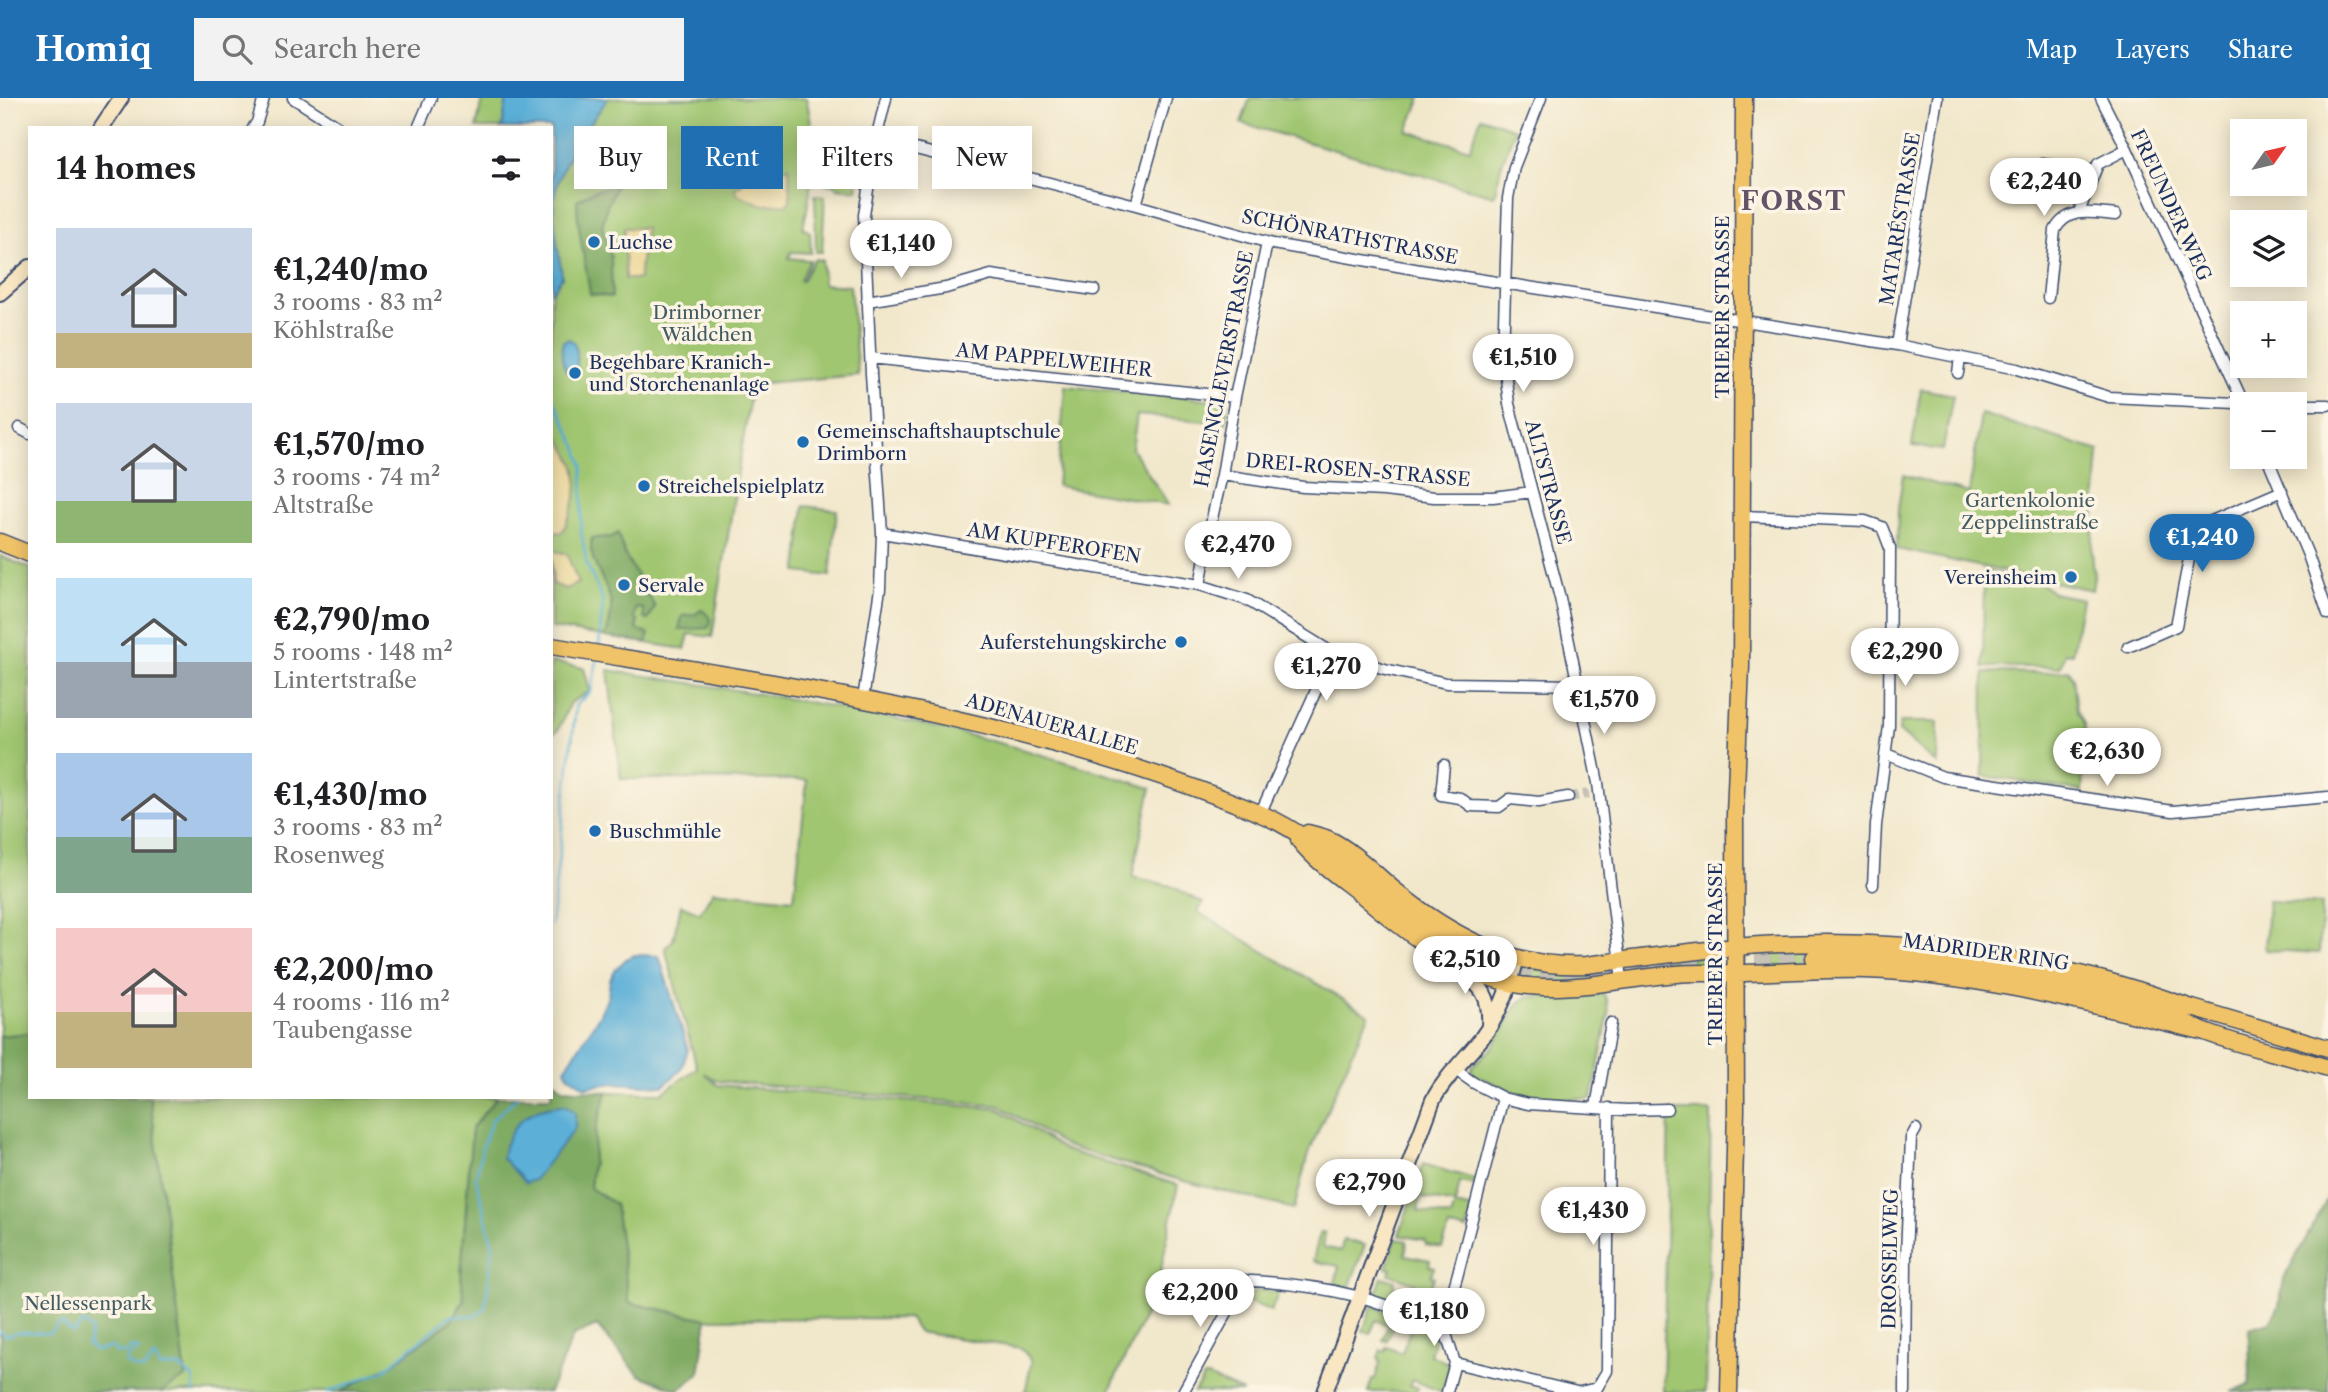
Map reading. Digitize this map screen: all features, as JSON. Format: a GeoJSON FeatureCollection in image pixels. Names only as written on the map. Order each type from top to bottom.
{"type":"FeatureCollection","features":[{"type":"Feature","properties":{"kind":"main road"},"geometry":{"type":"LineString","coordinates":[[102,126],[121,98]]}},
{"type":"Feature","properties":{"kind":"main road","name":"TRIERER STRASSE"},"geometry":{"type":"LineString","coordinates":[[1729,1392],[1736,1109],[1735,814],[1741,689],[1744,98]]}},
{"type":"Feature","properties":{"kind":"main road"},"geometry":{"type":"LineString","coordinates":[[0,293],[28,269]]}},
{"type":"Feature","properties":{"kind":"main road"},"geometry":{"type":"LineString","coordinates":[[0,542],[28,553]]}},
{"type":"Feature","properties":{"kind":"main road","name":"ADENAUERALLEE"},"geometry":{"type":"LineString","coordinates":[[553,646],[949,716],[1146,772],[1260,814],[1290,828],[1331,855],[1435,937],[1493,965]]}},
{"type":"Feature","properties":{"kind":"main road"},"geometry":{"type":"LineString","coordinates":[[1290,828],[1328,839],[1436,922],[1478,945],[1517,958],[1564,966],[1769,945],[1880,944],[1970,952],[2025,961],[2111,981],[2189,1007]]}},
{"type":"Feature","properties":{"kind":"main road"},"geometry":{"type":"LineString","coordinates":[[1290,828],[1315,857],[1416,940],[1452,962],[1493,979],[1553,987],[1700,972],[1736,974],[1853,970],[1931,975],[2050,994],[2205,1032]]}},
{"type":"Feature","properties":{"kind":"main road"},"geometry":{"type":"LineString","coordinates":[[1325,1392],[1433,1100],[1454,1069],[1489,1027],[1511,983],[1517,958]]}},
{"type":"Feature","properties":{"kind":"main road","name":"MADRIDER RING"},"geometry":{"type":"LineString","coordinates":[[1814,958],[1887,959],[1997,971],[2068,984],[2150,1005],[2189,1007],[2328,1048]]}},
{"type":"Feature","properties":{"kind":"main road"},"geometry":{"type":"LineString","coordinates":[[1452,962],[1484,992],[1490,1013],[1489,1027]]}},
{"type":"Feature","properties":{"kind":"main road","name":"MADRIDER RING"},"geometry":{"type":"LineString","coordinates":[[2150,1005],[2205,1032],[2328,1068]]}},
{"type":"Feature","properties":{"kind":"street"},"geometry":{"type":"LineString","coordinates":[[254,126],[264,98]]}},
{"type":"Feature","properties":{"kind":"street"},"geometry":{"type":"LineString","coordinates":[[293,98],[337,126]]}},
{"type":"Feature","properties":{"kind":"street"},"geometry":{"type":"LineString","coordinates":[[419,126],[431,98]]}},
{"type":"Feature","properties":{"kind":"street"},"geometry":{"type":"LineString","coordinates":[[879,126],[886,98]]}},
{"type":"Feature","properties":{"kind":"street"},"geometry":{"type":"LineString","coordinates":[[1136,205],[1166,98]]}},
{"type":"Feature","properties":{"kind":"street","name":"ALTSTRASSE"},"geometry":{"type":"LineString","coordinates":[[1541,98],[1514,167],[1508,198],[1503,354],[1509,404],[1560,598],[1577,685],[1622,980]]}},
{"type":"Feature","properties":{"kind":"street","name":"MATARÉSTRASSE"},"geometry":{"type":"LineString","coordinates":[[1897,345],[1937,98]]}},
{"type":"Feature","properties":{"kind":"street","name":"FREUNDER WEG"},"geometry":{"type":"LineString","coordinates":[[2101,98],[2238,392]]}},
{"type":"Feature","properties":{"kind":"street"},"geometry":{"type":"LineString","coordinates":[[2079,212],[2098,164],[2127,149]]}},
{"type":"Feature","properties":{"kind":"street","name":"SCHÖNRATHSTRASSE"},"geometry":{"type":"LineString","coordinates":[[918,150],[1136,205],[1267,243],[1897,345],[2017,369],[2109,397],[2230,403]]}},
{"type":"Feature","properties":{"kind":"street"},"geometry":{"type":"LineString","coordinates":[[2043,164],[2094,171]]}},
{"type":"Feature","properties":{"kind":"street"},"geometry":{"type":"LineString","coordinates":[[863,699],[880,589],[882,533],[867,301],[864,215],[868,189]]}},
{"type":"Feature","properties":{"kind":"street"},"geometry":{"type":"LineString","coordinates":[[2048,298],[2055,230],[2059,223],[2070,214],[2079,212],[2116,215]]}},
{"type":"Feature","properties":{"kind":"street","name":"HASENCLEVERSTRASSE"},"geometry":{"type":"LineString","coordinates":[[1200,585],[1267,243]]}},
{"type":"Feature","properties":{"kind":"street"},"geometry":{"type":"LineString","coordinates":[[867,301],[946,288],[991,275],[1094,290]]}},
{"type":"Feature","properties":{"kind":"street"},"geometry":{"type":"LineString","coordinates":[[1958,373],[1961,357]]}},
{"type":"Feature","properties":{"kind":"street","name":"AM PAPPELWEIHER"},"geometry":{"type":"LineString","coordinates":[[871,358],[1235,397]]}},
{"type":"Feature","properties":{"kind":"street"},"geometry":{"type":"LineString","coordinates":[[2307,405],[2328,405]]}},
{"type":"Feature","properties":{"kind":"street"},"geometry":{"type":"LineString","coordinates":[[19,428],[28,433]]}},
{"type":"Feature","properties":{"kind":"street"},"geometry":{"type":"LineString","coordinates":[[2272,469],[2308,555],[2328,614]]}},
{"type":"Feature","properties":{"kind":"street","name":"DREI-ROSEN-STRASSE"},"geometry":{"type":"LineString","coordinates":[[1222,475],[1303,487],[1384,491],[1434,497],[1493,497],[1532,492]]}},
{"type":"Feature","properties":{"kind":"street"},"geometry":{"type":"LineString","coordinates":[[2128,647],[2176,626],[2195,528],[2282,491]]}},
{"type":"Feature","properties":{"kind":"street"},"geometry":{"type":"LineString","coordinates":[[1742,516],[1865,521],[1882,527],[1890,548],[1889,726],[1876,825],[1873,885]]}},
{"type":"Feature","properties":{"kind":"street","name":"AM KUPFEROFEN"},"geometry":{"type":"LineString","coordinates":[[882,533],[1200,585],[1247,600],[1333,653],[1385,669],[1446,683],[1577,685]]}},
{"type":"Feature","properties":{"kind":"street"},"geometry":{"type":"LineString","coordinates":[[1260,814],[1333,653]]}},
{"type":"Feature","properties":{"kind":"street"},"geometry":{"type":"LineString","coordinates":[[1886,754],[1943,778],[2173,811],[2328,797]]}},
{"type":"Feature","properties":{"kind":"street"},"geometry":{"type":"LineString","coordinates":[[1444,765],[1441,795],[1460,798],[1471,806],[1499,807],[1510,799],[1539,802],[1567,797]]}},
{"type":"Feature","properties":{"kind":"street"},"geometry":{"type":"LineString","coordinates":[[1596,1107],[1611,1023]]}},
{"type":"Feature","properties":{"kind":"street"},"geometry":{"type":"LineString","coordinates":[[1454,1069],[1503,1098],[1546,1107],[1667,1110]]}},
{"type":"Feature","properties":{"kind":"street"},"geometry":{"type":"LineString","coordinates":[[1447,1392],[1455,1363],[1443,1324],[1503,1098]]}},
{"type":"Feature","properties":{"kind":"street"},"geometry":{"type":"LineString","coordinates":[[1455,1363],[1579,1392],[1597,1388],[1607,1371],[1609,1108]]}},
{"type":"Feature","properties":{"kind":"street","name":"DROSSELWEG"},"geometry":{"type":"LineString","coordinates":[[1905,1392],[1910,1138],[1916,1129]]}},
{"type":"Feature","properties":{"kind":"street"},"geometry":{"type":"LineString","coordinates":[[1170,1280],[1245,1280],[1292,1284],[1359,1296],[1437,1325],[1443,1324]]}},
{"type":"Feature","properties":{"kind":"street"},"geometry":{"type":"LineString","coordinates":[[1183,1392],[1245,1280]]}},
{"type":"Feature","properties":{"kind":"green space","name":"Drimborner Wäldchen"},"geometry":{"type":"Polygon","coordinates":[[[483,98],[806,98],[811,126],[797,126],[797,189],[810,189],[803,228],[810,232],[811,253],[791,252],[789,258],[810,260],[800,280],[802,281],[814,259],[822,260],[823,284],[850,286],[858,375],[752,384],[712,637],[689,634],[685,649],[553,628],[553,126],[476,126],[483,98]]]}},
{"type":"Feature","properties":{"kind":"green space"},"geometry":{"type":"Polygon","coordinates":[[[1250,98],[1421,98],[1407,131],[1470,149],[1481,117],[1515,129],[1502,163],[1494,196],[1241,123],[1250,98]]]}},
{"type":"Feature","properties":{"kind":"green space","name":"Luchse"},"geometry":{"type":"Polygon","coordinates":[[[615,189],[602,227],[611,257],[612,297],[590,294],[580,235],[577,200],[596,190],[615,189]]]}},
{"type":"Feature","properties":{"kind":"green space"},"geometry":{"type":"Polygon","coordinates":[[[815,195],[825,196],[822,252],[816,252],[815,195]]]}},
{"type":"Feature","properties":{"kind":"green space"},"geometry":{"type":"Polygon","coordinates":[[[1065,386],[1227,401],[1226,423],[1137,415],[1132,449],[1169,505],[1057,486],[1065,386]]]}},
{"type":"Feature","properties":{"kind":"green space"},"geometry":{"type":"Polygon","coordinates":[[[1921,389],[1953,395],[1943,450],[1912,446],[1921,389]]]}},
{"type":"Feature","properties":{"kind":"green space","name":"Gartenkolonie Zeppelinstraße"},"geometry":{"type":"Polygon","coordinates":[[[1981,414],[2099,451],[2092,590],[1897,549],[1898,509],[1903,475],[1969,493],[1981,414]]]}},
{"type":"Feature","properties":{"kind":"green space"},"geometry":{"type":"Polygon","coordinates":[[[804,506],[837,510],[830,576],[797,572],[804,506]]]}},
{"type":"Feature","properties":{"kind":"green space","name":"Servale"},"geometry":{"type":"Polygon","coordinates":[[[618,533],[625,555],[655,607],[648,620],[644,619],[643,609],[636,608],[636,629],[649,634],[646,643],[605,637],[611,603],[592,555],[592,538],[612,537],[618,533]]]}},
{"type":"Feature","properties":{"kind":"green space"},"geometry":{"type":"Polygon","coordinates":[[[0,556],[28,567],[28,1033],[0,1036],[0,556]]]}},
{"type":"Feature","properties":{"kind":"green space"},"geometry":{"type":"Polygon","coordinates":[[[1984,571],[2042,584],[2053,593],[2082,599],[2072,654],[2065,653],[2060,667],[1983,667],[1984,571]]]}},
{"type":"Feature","properties":{"kind":"green space"},"geometry":{"type":"Polygon","coordinates":[[[702,610],[711,621],[708,628],[679,630],[682,616],[693,615],[702,610]]]}},
{"type":"Feature","properties":{"kind":"green space"},"geometry":{"type":"Polygon","coordinates":[[[553,662],[584,668],[590,691],[570,703],[558,730],[553,734],[553,662]]]}},
{"type":"Feature","properties":{"kind":"green space"},"geometry":{"type":"Polygon","coordinates":[[[608,670],[863,712],[947,730],[1151,788],[1132,877],[1171,886],[1203,903],[1198,912],[1369,1015],[1308,1154],[1294,1209],[1180,1180],[1066,1146],[1000,1106],[718,1081],[704,1073],[717,1085],[999,1109],[1065,1150],[1178,1185],[1157,1289],[1109,1392],[1025,1392],[1032,1361],[1021,1348],[918,1332],[909,1318],[707,1319],[629,1303],[615,1204],[590,1188],[596,1127],[607,1092],[662,1093],[697,1068],[665,948],[673,940],[681,905],[700,913],[713,891],[794,899],[807,780],[621,779],[608,670]]]}},
{"type":"Feature","properties":{"kind":"green space"},"geometry":{"type":"Polygon","coordinates":[[[2069,670],[2073,678],[2077,710],[2085,726],[2082,791],[1983,776],[1984,672],[2044,673],[2069,670]]]}},
{"type":"Feature","properties":{"kind":"green space"},"geometry":{"type":"Polygon","coordinates":[[[1900,722],[1938,722],[1937,764],[1899,731],[1900,722]]]}},
{"type":"Feature","properties":{"kind":"green space"},"geometry":{"type":"Polygon","coordinates":[[[2268,901],[2322,904],[2319,953],[2265,950],[2268,901]]]}},
{"type":"Feature","properties":{"kind":"green space"},"geometry":{"type":"Polygon","coordinates":[[[1816,949],[1816,965],[1765,967],[1767,954],[1816,949]]]}},
{"type":"Feature","properties":{"kind":"green space"},"geometry":{"type":"Polygon","coordinates":[[[1705,956],[1706,966],[1638,972],[1630,971],[1629,968],[1631,965],[1705,956]]]}},
{"type":"Feature","properties":{"kind":"green space"},"geometry":{"type":"Polygon","coordinates":[[[1524,969],[1599,970],[1600,978],[1565,983],[1520,978],[1519,973],[1524,969]]]}},
{"type":"Feature","properties":{"kind":"green space"},"geometry":{"type":"Polygon","coordinates":[[[1581,993],[1582,997],[1604,994],[1609,1013],[1592,1097],[1546,1099],[1517,1093],[1474,1075],[1472,1066],[1493,1047],[1520,1002],[1528,997],[1581,993]]]}},
{"type":"Feature","properties":{"kind":"green space","name":"Nellessenpark"},"geometry":{"type":"Polygon","coordinates":[[[28,1033],[28,1099],[150,1099],[186,1377],[161,1392],[0,1392],[0,1036],[28,1033]]]}},
{"type":"Feature","properties":{"kind":"green space"},"geometry":{"type":"Polygon","coordinates":[[[553,1080],[563,1089],[607,1092],[596,1127],[590,1188],[615,1204],[629,1303],[707,1319],[699,1374],[678,1390],[639,1375],[597,1326],[573,1336],[549,1392],[340,1392],[392,1365],[451,1321],[464,1301],[461,1275],[472,1128],[495,1099],[553,1099],[553,1080]]]}},
{"type":"Feature","properties":{"kind":"green space"},"geometry":{"type":"Polygon","coordinates":[[[150,1099],[495,1099],[472,1128],[461,1275],[464,1300],[451,1321],[392,1365],[340,1392],[161,1392],[186,1376],[150,1099]]]}},
{"type":"Feature","properties":{"kind":"green space"},"geometry":{"type":"Polygon","coordinates":[[[1669,1111],[1711,1111],[1706,1392],[1663,1392],[1669,1111]]]}},
{"type":"Feature","properties":{"kind":"green space"},"geometry":{"type":"Polygon","coordinates":[[[1423,1164],[1477,1180],[1476,1185],[1460,1182],[1455,1204],[1420,1197],[1418,1211],[1451,1217],[1455,1205],[1473,1209],[1467,1230],[1449,1227],[1442,1248],[1426,1245],[1425,1240],[1399,1235],[1423,1164]]]}},
{"type":"Feature","properties":{"kind":"green space"},"geometry":{"type":"Polygon","coordinates":[[[2328,1198],[2328,1392],[2231,1392],[2250,1384],[2249,1328],[2270,1322],[2279,1306],[2284,1278],[2328,1198]]]}},
{"type":"Feature","properties":{"kind":"green space"},"geometry":{"type":"Polygon","coordinates":[[[1320,1232],[1325,1233],[1323,1247],[1341,1251],[1343,1240],[1365,1245],[1349,1288],[1335,1284],[1339,1266],[1313,1261],[1320,1232]]]}},
{"type":"Feature","properties":{"kind":"green space"},"geometry":{"type":"Polygon","coordinates":[[[1396,1239],[1407,1241],[1405,1255],[1430,1260],[1429,1266],[1434,1267],[1431,1276],[1434,1277],[1429,1293],[1414,1290],[1415,1283],[1389,1274],[1391,1269],[1386,1268],[1396,1239]]]}},
{"type":"Feature","properties":{"kind":"green space"},"geometry":{"type":"Polygon","coordinates":[[[1382,1277],[1395,1281],[1392,1299],[1405,1302],[1404,1308],[1375,1297],[1382,1277]]]}},
{"type":"Feature","properties":{"kind":"green space"},"geometry":{"type":"Polygon","coordinates":[[[1260,1290],[1279,1292],[1271,1311],[1245,1300],[1260,1290]]]}},
{"type":"Feature","properties":{"kind":"green space"},"geometry":{"type":"Polygon","coordinates":[[[1429,1294],[1447,1299],[1439,1319],[1425,1315],[1429,1294]]]}},
{"type":"Feature","properties":{"kind":"green space"},"geometry":{"type":"Polygon","coordinates":[[[1372,1306],[1397,1315],[1387,1341],[1383,1340],[1388,1325],[1376,1320],[1370,1334],[1363,1331],[1372,1306]]]}},
{"type":"Feature","properties":{"kind":"green space"},"geometry":{"type":"Polygon","coordinates":[[[1413,1321],[1437,1330],[1430,1355],[1448,1363],[1450,1367],[1442,1392],[1412,1380],[1410,1385],[1418,1388],[1416,1392],[1368,1392],[1381,1360],[1378,1358],[1381,1350],[1385,1351],[1387,1347],[1402,1353],[1413,1321]]]}},
{"type":"Feature","properties":{"kind":"green space"},"geometry":{"type":"Polygon","coordinates":[[[1204,1377],[1208,1377],[1243,1392],[1194,1392],[1204,1377]]]}},
{"type":"Feature","properties":{"kind":"sand"},"geometry":{"type":"Polygon","coordinates":[[[789,167],[790,200],[787,204],[763,205],[737,194],[735,189],[783,189],[783,169],[789,167]]]}},
{"type":"Feature","properties":{"kind":"sand"},"geometry":{"type":"Polygon","coordinates":[[[624,228],[645,228],[639,279],[625,279],[624,228]]]}},
{"type":"Feature","properties":{"kind":"sand"},"geometry":{"type":"Polygon","coordinates":[[[553,426],[573,462],[577,479],[573,507],[562,532],[553,533],[553,426]]]}},
{"type":"Feature","properties":{"kind":"sand"},"geometry":{"type":"Polygon","coordinates":[[[553,550],[567,554],[578,583],[566,589],[553,584],[553,550]]]}},
{"type":"Feature","properties":{"kind":"water"},"geometry":{"type":"Polygon","coordinates":[[[507,98],[608,98],[589,126],[574,126],[574,147],[556,188],[554,221],[562,277],[553,290],[553,126],[502,126],[507,98]]]}},
{"type":"Feature","properties":{"kind":"water"},"geometry":{"type":"Polygon","coordinates":[[[568,339],[574,342],[577,352],[577,373],[572,377],[566,370],[562,356],[563,341],[568,339]]]}},
{"type":"Feature","properties":{"kind":"water"},"geometry":{"type":"Polygon","coordinates":[[[634,955],[659,956],[688,1050],[681,1070],[663,1086],[613,1083],[585,1087],[568,1075],[565,1069],[599,1016],[608,997],[610,980],[615,970],[634,955]]]}},
{"type":"Feature","properties":{"kind":"water"},"geometry":{"type":"Polygon","coordinates":[[[565,1105],[575,1112],[575,1128],[534,1180],[526,1183],[502,1158],[510,1135],[531,1113],[565,1105]]]}},
{"type":"Feature","properties":{"kind":"waterway"},"geometry":{"type":"LineString","coordinates":[[553,398],[583,465],[581,531],[587,565],[603,600],[599,647]]}},
{"type":"Feature","properties":{"kind":"waterway"},"geometry":{"type":"LineString","coordinates":[[553,907],[576,705],[591,691],[597,660]]}},
{"type":"Feature","properties":{"kind":"waterway"},"geometry":{"type":"LineString","coordinates":[[328,1392],[383,1371],[450,1316],[474,1316],[485,1309],[493,1247],[476,1178],[483,1144],[492,1120],[515,1099]]}},
{"type":"Feature","properties":{"kind":"waterway"},"geometry":{"type":"LineString","coordinates":[[0,1331],[6,1336],[19,1332],[49,1333],[61,1323],[73,1333],[83,1323],[91,1329],[88,1345],[95,1351],[114,1347],[116,1353],[126,1353],[131,1347],[139,1350],[128,1357],[126,1363],[144,1370],[155,1356],[160,1367],[180,1367],[193,1378],[194,1392]]}},
{"type":"Feature","properties":{"kind":"tunnel"},"geometry":{"type":"LineString","coordinates":[[1568,797],[1589,794]]}},
{"type":"Feature","properties":{"kind":"tunnel"},"geometry":{"type":"LineString","coordinates":[[1493,965],[1529,974],[1573,977],[1700,962],[1814,958]]}},
{"type":"Feature","properties":{"kind":"place","name":"Luchse"},"geometry":{"type":"Point","coordinates":[594,242]}},
{"type":"Feature","properties":{"kind":"place","name":"Begehbare Kranich- und Storchenanlage"},"geometry":{"type":"Point","coordinates":[575,373]}},
{"type":"Feature","properties":{"kind":"place","name":"Gemeinschaftshauptschule Drimborn"},"geometry":{"type":"Point","coordinates":[803,442]}},
{"type":"Feature","properties":{"kind":"place","name":"Streichelspielplatz"},"geometry":{"type":"Point","coordinates":[644,486]}},
{"type":"Feature","properties":{"kind":"place","name":"Vereinsheim"},"geometry":{"type":"Point","coordinates":[2071,577]}},
{"type":"Feature","properties":{"kind":"place","name":"Servale"},"geometry":{"type":"Point","coordinates":[624,585]}},
{"type":"Feature","properties":{"kind":"place","name":"Auferstehungskirche"},"geometry":{"type":"Point","coordinates":[1181,642]}},
{"type":"Feature","properties":{"kind":"place","name":"Buschmühle"},"geometry":{"type":"Point","coordinates":[595,831]}},
{"type":"Feature","properties":{"kind":"district","name":"FORST"},"geometry":{"type":"Point","coordinates":[1794,201]}}]}
